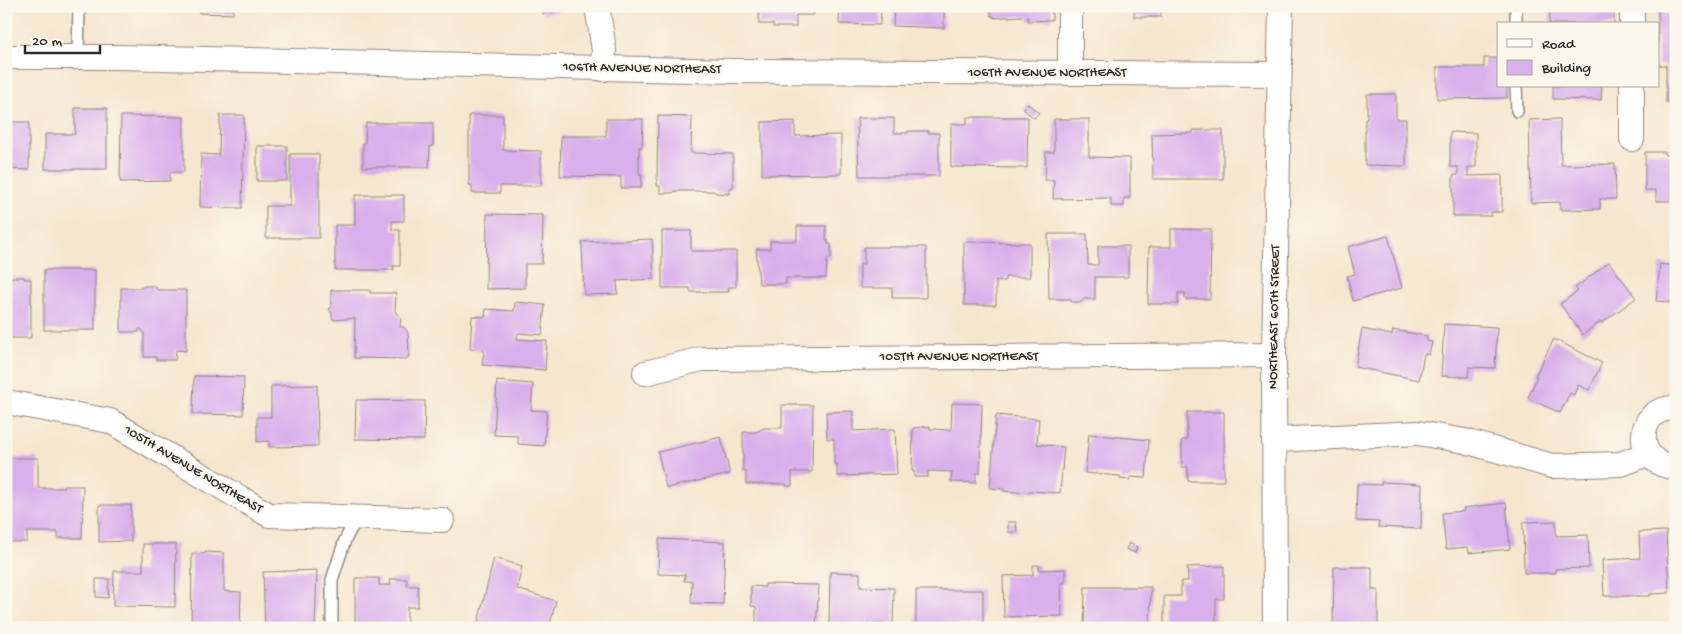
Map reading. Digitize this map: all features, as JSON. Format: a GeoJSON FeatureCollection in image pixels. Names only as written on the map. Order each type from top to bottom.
{"type":"FeatureCollection","features":[{"type":"Feature","properties":{"kind":"street"},"geometry":{"type":"LineString","coordinates":[[597,6],[604,50],[603,69]]}},
{"type":"Feature","properties":{"kind":"street"},"geometry":{"type":"LineString","coordinates":[[1070,6],[1070,73]]}},
{"type":"Feature","properties":{"kind":"street","name":"NORTHEAST 60TH STREET"},"geometry":{"type":"LineString","coordinates":[[1276,628],[1274,355],[1281,6]]}},
{"type":"Feature","properties":{"kind":"street"},"geometry":{"type":"LineString","coordinates":[[1632,6],[1632,22]]}},
{"type":"Feature","properties":{"kind":"street","name":"106TH AVENUE NORTHEAST"},"geometry":{"type":"LineString","coordinates":[[6,58],[78,57],[603,69],[1279,74]]}},
{"type":"Feature","properties":{"kind":"street"},"geometry":{"type":"LineString","coordinates":[[1632,88],[1632,140]]}},
{"type":"Feature","properties":{"kind":"street","name":"105TH AVENUE NORTHEAST"},"geometry":{"type":"LineString","coordinates":[[645,373],[702,360],[1274,355]]}},
{"type":"Feature","properties":{"kind":"street","name":"105TH AVENUE NORTHEAST"},"geometry":{"type":"LineString","coordinates":[[6,402],[110,421],[269,515],[442,520]]}},
{"type":"Feature","properties":{"kind":"street"},"geometry":{"type":"LineString","coordinates":[[1676,408],[1668,408],[1657,412],[1648,420],[1644,431],[1643,443],[1647,454],[1655,462],[1666,467],[1676,467]]}},
{"type":"Feature","properties":{"kind":"street"},"geometry":{"type":"LineString","coordinates":[[1274,440],[1418,433],[1465,441],[1552,466],[1621,464],[1647,454]]}},
{"type":"Feature","properties":{"kind":"lane"},"geometry":{"type":"LineString","coordinates":[[78,6],[78,57]]}},
{"type":"Feature","properties":{"kind":"lane"},"geometry":{"type":"LineString","coordinates":[[1516,6],[1516,22]]}},
{"type":"Feature","properties":{"kind":"lane"},"geometry":{"type":"LineString","coordinates":[[1516,88],[1516,112]]}},
{"type":"Feature","properties":{"kind":"lane"},"geometry":{"type":"LineString","coordinates":[[332,628],[332,580],[345,540],[357,518]]}},
{"type":"Feature","properties":{"kind":"building"},"geometry":{"type":"Polygon","coordinates":[[[199,6],[233,6],[233,14],[199,13],[199,6]]]}},
{"type":"Feature","properties":{"kind":"building"},"geometry":{"type":"Polygon","coordinates":[[[541,6],[571,6],[571,9],[543,14],[541,6]]]}},
{"type":"Feature","properties":{"kind":"building"},"geometry":{"type":"Polygon","coordinates":[[[759,6],[814,6],[814,15],[796,15],[796,27],[773,27],[773,24],[759,24],[759,6]]]}},
{"type":"Feature","properties":{"kind":"building"},"geometry":{"type":"Polygon","coordinates":[[[832,6],[881,6],[880,25],[839,24],[840,9],[832,9],[832,6]]]}},
{"type":"Feature","properties":{"kind":"building"},"geometry":{"type":"Polygon","coordinates":[[[894,6],[944,6],[944,28],[893,26],[894,6]]]}},
{"type":"Feature","properties":{"kind":"building"},"geometry":{"type":"Polygon","coordinates":[[[991,6],[1052,6],[1052,20],[1028,21],[1028,17],[1020,16],[994,18],[994,16],[991,16],[991,6]]]}},
{"type":"Feature","properties":{"kind":"building"},"geometry":{"type":"Polygon","coordinates":[[[1134,6],[1161,6],[1161,17],[1134,17],[1134,6]]]}},
{"type":"Feature","properties":{"kind":"building"},"geometry":{"type":"Polygon","coordinates":[[[1185,6],[1222,6],[1222,11],[1185,11],[1185,6]]]}},
{"type":"Feature","properties":{"kind":"building"},"geometry":{"type":"Polygon","coordinates":[[[1550,7],[1614,9],[1614,22],[1549,22],[1550,7]]]}},
{"type":"Feature","properties":{"kind":"building"},"geometry":{"type":"Polygon","coordinates":[[[1658,9],[1676,10],[1676,102],[1666,102],[1666,65],[1660,65],[1660,22],[1658,22],[1658,9]]]}},
{"type":"Feature","properties":{"kind":"building"},"geometry":{"type":"Polygon","coordinates":[[[1484,58],[1497,58],[1497,88],[1507,88],[1507,98],[1437,99],[1437,67],[1484,67],[1484,58]]]}},
{"type":"Feature","properties":{"kind":"building"},"geometry":{"type":"Polygon","coordinates":[[[1553,88],[1602,88],[1601,100],[1553,99],[1553,88]]]}},
{"type":"Feature","properties":{"kind":"building"},"geometry":{"type":"Polygon","coordinates":[[[1367,94],[1396,94],[1396,119],[1406,119],[1406,166],[1365,165],[1367,94]]]}},
{"type":"Feature","properties":{"kind":"building"},"geometry":{"type":"Polygon","coordinates":[[[1028,104],[1039,113],[1034,118],[1023,109],[1028,104]]]}},
{"type":"Feature","properties":{"kind":"building"},"geometry":{"type":"Polygon","coordinates":[[[75,108],[107,108],[107,169],[45,169],[45,134],[75,134],[75,108]]]}},
{"type":"Feature","properties":{"kind":"building"},"geometry":{"type":"Polygon","coordinates":[[[220,115],[244,115],[242,208],[200,207],[201,154],[219,155],[220,115]]]}},
{"type":"Feature","properties":{"kind":"building"},"geometry":{"type":"Polygon","coordinates":[[[469,115],[503,115],[503,150],[541,151],[541,186],[500,186],[500,193],[472,193],[472,185],[469,185],[469,115]]]}},
{"type":"Feature","properties":{"kind":"building"},"geometry":{"type":"Polygon","coordinates":[[[121,116],[184,117],[184,172],[170,172],[170,181],[120,182],[121,116]]]}},
{"type":"Feature","properties":{"kind":"building"},"geometry":{"type":"Polygon","coordinates":[[[658,116],[692,117],[691,153],[733,154],[733,188],[729,188],[729,194],[716,193],[714,191],[660,193],[660,186],[657,186],[658,116]]]}},
{"type":"Feature","properties":{"kind":"building"},"geometry":{"type":"Polygon","coordinates":[[[967,117],[1028,117],[1027,168],[951,167],[951,124],[967,124],[967,117]]]}},
{"type":"Feature","properties":{"kind":"building"},"geometry":{"type":"Polygon","coordinates":[[[857,118],[894,118],[894,133],[928,131],[928,133],[939,133],[939,176],[859,176],[857,118]]]}},
{"type":"Feature","properties":{"kind":"building"},"geometry":{"type":"Polygon","coordinates":[[[606,119],[643,119],[642,147],[639,147],[639,174],[642,174],[641,188],[621,188],[621,177],[560,176],[561,136],[606,136],[606,119]]]}},
{"type":"Feature","properties":{"kind":"building"},"geometry":{"type":"Polygon","coordinates":[[[1054,119],[1089,119],[1089,157],[1130,158],[1130,198],[1124,198],[1124,206],[1111,206],[1111,198],[1053,199],[1054,180],[1045,180],[1046,152],[1054,152],[1054,119]]]}},
{"type":"Feature","properties":{"kind":"building"},"geometry":{"type":"Polygon","coordinates":[[[1560,119],[1561,165],[1615,164],[1616,199],[1600,199],[1600,209],[1560,210],[1560,202],[1531,203],[1529,120],[1560,119]]]}},
{"type":"Feature","properties":{"kind":"building"},"geometry":{"type":"Polygon","coordinates":[[[795,121],[795,136],[841,135],[841,174],[762,175],[762,122],[795,121]]]}},
{"type":"Feature","properties":{"kind":"building"},"geometry":{"type":"Polygon","coordinates":[[[10,122],[29,122],[29,170],[6,169],[6,128],[10,128],[10,122]]]}},
{"type":"Feature","properties":{"kind":"building"},"geometry":{"type":"Polygon","coordinates":[[[366,123],[433,123],[433,146],[430,146],[429,167],[363,167],[363,143],[365,143],[366,123]]]}},
{"type":"Feature","properties":{"kind":"building"},"geometry":{"type":"Polygon","coordinates":[[[1193,130],[1223,130],[1223,179],[1153,179],[1152,134],[1193,133],[1193,130]]]}},
{"type":"Feature","properties":{"kind":"building"},"geometry":{"type":"Polygon","coordinates":[[[1450,132],[1476,133],[1476,167],[1468,167],[1468,176],[1502,175],[1502,212],[1491,212],[1491,216],[1453,216],[1453,175],[1458,175],[1458,167],[1450,167],[1450,132]]]}},
{"type":"Feature","properties":{"kind":"building"},"geometry":{"type":"Polygon","coordinates":[[[257,146],[287,146],[287,181],[257,181],[257,146]]]}},
{"type":"Feature","properties":{"kind":"building"},"geometry":{"type":"Polygon","coordinates":[[[1645,152],[1665,152],[1665,155],[1676,155],[1676,201],[1656,201],[1656,190],[1645,190],[1645,152]]]}},
{"type":"Feature","properties":{"kind":"building"},"geometry":{"type":"Polygon","coordinates":[[[290,154],[319,154],[319,238],[266,238],[266,206],[290,206],[290,154]]]}},
{"type":"Feature","properties":{"kind":"building"},"geometry":{"type":"Polygon","coordinates":[[[355,195],[404,195],[404,221],[392,221],[392,230],[400,230],[400,266],[393,266],[394,270],[335,270],[335,225],[355,225],[355,195]]]}},
{"type":"Feature","properties":{"kind":"building"},"geometry":{"type":"Polygon","coordinates":[[[487,214],[543,215],[542,264],[525,264],[525,288],[486,289],[487,214]]]}},
{"type":"Feature","properties":{"kind":"building"},"geometry":{"type":"Polygon","coordinates":[[[797,226],[826,226],[826,240],[828,240],[828,244],[831,244],[831,259],[827,259],[826,278],[786,278],[786,284],[759,284],[756,249],[770,249],[770,241],[797,241],[797,226]]]}},
{"type":"Feature","properties":{"kind":"building"},"geometry":{"type":"Polygon","coordinates":[[[1171,229],[1211,229],[1210,299],[1185,299],[1185,293],[1178,293],[1178,304],[1148,304],[1149,247],[1171,247],[1171,229]]]}},
{"type":"Feature","properties":{"kind":"building"},"geometry":{"type":"Polygon","coordinates":[[[662,231],[691,231],[691,251],[736,251],[736,287],[728,287],[729,292],[690,292],[690,288],[662,288],[662,231]]]}},
{"type":"Feature","properties":{"kind":"building"},"geometry":{"type":"Polygon","coordinates":[[[1048,234],[1087,234],[1088,265],[1098,265],[1098,246],[1128,246],[1128,277],[1095,277],[1095,299],[1072,302],[1070,299],[1049,299],[1048,234]]]}},
{"type":"Feature","properties":{"kind":"building"},"geometry":{"type":"Polygon","coordinates":[[[1388,236],[1402,288],[1353,301],[1347,276],[1355,274],[1348,247],[1388,236]]]}},
{"type":"Feature","properties":{"kind":"building"},"geometry":{"type":"Polygon","coordinates":[[[652,239],[654,279],[617,281],[618,294],[584,295],[582,242],[652,239]]]}},
{"type":"Feature","properties":{"kind":"building"},"geometry":{"type":"Polygon","coordinates":[[[964,242],[1030,243],[1030,277],[1005,277],[1005,281],[996,281],[996,305],[964,305],[964,242]]]}},
{"type":"Feature","properties":{"kind":"building"},"geometry":{"type":"Polygon","coordinates":[[[864,247],[926,247],[926,298],[892,298],[892,288],[860,288],[860,264],[864,264],[864,247]]]}},
{"type":"Feature","properties":{"kind":"building"},"geometry":{"type":"Polygon","coordinates":[[[1609,262],[1636,298],[1583,335],[1560,304],[1578,291],[1575,288],[1609,262]]]}},
{"type":"Feature","properties":{"kind":"building"},"geometry":{"type":"Polygon","coordinates":[[[1660,264],[1676,266],[1676,303],[1656,301],[1660,264]]]}},
{"type":"Feature","properties":{"kind":"building"},"geometry":{"type":"Polygon","coordinates":[[[44,270],[95,270],[95,330],[44,330],[44,270]]]}},
{"type":"Feature","properties":{"kind":"building"},"geometry":{"type":"Polygon","coordinates":[[[11,277],[31,279],[31,338],[9,338],[9,330],[6,330],[6,289],[9,289],[11,277]]]}},
{"type":"Feature","properties":{"kind":"building"},"geometry":{"type":"Polygon","coordinates":[[[144,286],[154,286],[158,290],[186,290],[186,351],[176,350],[175,360],[156,360],[156,357],[144,357],[144,333],[141,329],[139,329],[139,332],[121,332],[121,288],[141,288],[144,286]]]}},
{"type":"Feature","properties":{"kind":"building"},"geometry":{"type":"Polygon","coordinates":[[[331,290],[370,290],[370,293],[396,293],[395,312],[401,317],[400,327],[404,327],[408,333],[409,357],[406,359],[354,358],[355,318],[335,320],[332,318],[332,313],[329,309],[331,308],[331,290]]]}},
{"type":"Feature","properties":{"kind":"building"},"geometry":{"type":"Polygon","coordinates":[[[515,302],[545,305],[542,335],[518,333],[517,339],[547,341],[545,370],[482,365],[484,350],[470,349],[472,316],[485,317],[486,309],[514,311],[515,302]]]}},
{"type":"Feature","properties":{"kind":"building"},"geometry":{"type":"Polygon","coordinates":[[[1444,324],[1497,327],[1495,368],[1469,367],[1468,377],[1441,376],[1444,324]]]}},
{"type":"Feature","properties":{"kind":"building"},"geometry":{"type":"Polygon","coordinates":[[[1362,329],[1392,335],[1393,330],[1427,336],[1427,341],[1432,342],[1429,355],[1424,354],[1419,380],[1355,367],[1362,329]]]}},
{"type":"Feature","properties":{"kind":"building"},"geometry":{"type":"Polygon","coordinates":[[[1554,339],[1602,363],[1589,390],[1578,385],[1574,395],[1570,393],[1560,413],[1528,398],[1537,377],[1535,376],[1554,339]]]}},
{"type":"Feature","properties":{"kind":"building"},"geometry":{"type":"Polygon","coordinates":[[[194,376],[244,377],[243,415],[193,414],[194,376]]]}},
{"type":"Feature","properties":{"kind":"building"},"geometry":{"type":"Polygon","coordinates":[[[497,381],[533,384],[531,410],[547,411],[544,446],[518,444],[518,436],[494,435],[497,381]]]}},
{"type":"Feature","properties":{"kind":"building"},"geometry":{"type":"Polygon","coordinates":[[[317,385],[318,446],[269,447],[269,441],[257,442],[257,417],[271,417],[271,386],[317,385]]]}},
{"type":"Feature","properties":{"kind":"building"},"geometry":{"type":"Polygon","coordinates":[[[356,400],[425,401],[424,440],[355,439],[356,400]]]}},
{"type":"Feature","properties":{"kind":"building"},"geometry":{"type":"Polygon","coordinates":[[[952,403],[982,404],[980,473],[976,473],[976,483],[951,482],[952,472],[928,471],[928,477],[914,477],[914,471],[912,471],[913,428],[930,426],[930,429],[951,430],[952,403]]]}},
{"type":"Feature","properties":{"kind":"building"},"geometry":{"type":"Polygon","coordinates":[[[782,405],[813,405],[812,472],[792,472],[792,486],[786,486],[786,484],[746,484],[746,471],[743,471],[743,432],[756,432],[764,428],[782,428],[782,405]]]}},
{"type":"Feature","properties":{"kind":"building"},"geometry":{"type":"Polygon","coordinates":[[[853,411],[853,431],[895,429],[897,474],[837,476],[837,464],[834,464],[834,439],[827,439],[826,412],[853,411]]]}},
{"type":"Feature","properties":{"kind":"building"},"geometry":{"type":"Polygon","coordinates":[[[1187,412],[1224,412],[1224,481],[1188,481],[1188,467],[1182,467],[1182,440],[1187,440],[1187,412]]]}},
{"type":"Feature","properties":{"kind":"building"},"geometry":{"type":"Polygon","coordinates":[[[996,415],[1039,419],[1037,444],[1064,447],[1060,493],[1029,491],[1029,493],[990,488],[996,415]]]}},
{"type":"Feature","properties":{"kind":"building"},"geometry":{"type":"Polygon","coordinates":[[[1089,434],[1149,440],[1146,478],[1130,477],[1130,480],[1120,479],[1120,476],[1085,473],[1089,434]]]}},
{"type":"Feature","properties":{"kind":"building"},"geometry":{"type":"Polygon","coordinates":[[[721,437],[730,474],[666,488],[658,452],[721,437]]]}},
{"type":"Feature","properties":{"kind":"building"},"geometry":{"type":"Polygon","coordinates":[[[6,458],[38,458],[38,488],[83,486],[82,538],[58,538],[58,532],[27,532],[27,542],[6,542],[6,458]]]}},
{"type":"Feature","properties":{"kind":"building"},"geometry":{"type":"Polygon","coordinates":[[[1381,482],[1422,484],[1421,529],[1378,527],[1379,522],[1356,521],[1357,484],[1381,485],[1381,482]]]}},
{"type":"Feature","properties":{"kind":"building"},"geometry":{"type":"Polygon","coordinates":[[[1506,503],[1510,549],[1469,553],[1468,547],[1446,549],[1442,513],[1464,511],[1463,508],[1506,503]]]}},
{"type":"Feature","properties":{"kind":"building"},"geometry":{"type":"Polygon","coordinates":[[[99,505],[131,505],[131,541],[99,542],[99,505]]]}},
{"type":"Feature","properties":{"kind":"building"},"geometry":{"type":"Polygon","coordinates":[[[1556,521],[1556,536],[1588,535],[1589,568],[1555,569],[1555,573],[1524,573],[1523,522],[1556,521]]]}},
{"type":"Feature","properties":{"kind":"building"},"geometry":{"type":"Polygon","coordinates":[[[1008,522],[1016,522],[1017,532],[1008,532],[1008,522]]]}},
{"type":"Feature","properties":{"kind":"building"},"geometry":{"type":"Polygon","coordinates":[[[1666,531],[1669,593],[1650,594],[1650,596],[1604,596],[1602,560],[1640,558],[1639,532],[1666,531]]]}},
{"type":"Feature","properties":{"kind":"building"},"geometry":{"type":"Polygon","coordinates":[[[659,539],[725,542],[723,604],[691,603],[692,581],[684,581],[685,575],[658,574],[659,539]]]}},
{"type":"Feature","properties":{"kind":"building"},"geometry":{"type":"Polygon","coordinates":[[[1129,543],[1137,547],[1135,553],[1126,549],[1129,543]]]}},
{"type":"Feature","properties":{"kind":"building"},"geometry":{"type":"Polygon","coordinates":[[[143,544],[176,544],[175,607],[113,606],[114,571],[143,571],[143,544]]]}},
{"type":"Feature","properties":{"kind":"building"},"geometry":{"type":"Polygon","coordinates":[[[205,552],[224,553],[224,591],[241,592],[240,628],[191,628],[192,553],[205,554],[205,552]]]}},
{"type":"Feature","properties":{"kind":"building"},"geometry":{"type":"Polygon","coordinates":[[[494,558],[522,566],[517,589],[556,601],[549,628],[511,628],[501,625],[500,628],[477,626],[494,558]]]}},
{"type":"Feature","properties":{"kind":"building"},"geometry":{"type":"Polygon","coordinates":[[[1033,565],[1039,565],[1039,570],[1065,569],[1065,583],[1061,583],[1062,616],[1004,617],[1003,576],[1033,575],[1033,565]]]}},
{"type":"Feature","properties":{"kind":"building"},"geometry":{"type":"Polygon","coordinates":[[[1224,566],[1224,599],[1216,599],[1216,628],[1164,628],[1164,596],[1181,596],[1181,581],[1188,581],[1187,567],[1224,566]]]}},
{"type":"Feature","properties":{"kind":"building"},"geometry":{"type":"Polygon","coordinates":[[[1334,567],[1372,567],[1372,590],[1378,590],[1378,628],[1333,628],[1334,567]]]}},
{"type":"Feature","properties":{"kind":"building"},"geometry":{"type":"Polygon","coordinates":[[[317,570],[315,628],[265,628],[263,572],[317,570]]]}},
{"type":"Feature","properties":{"kind":"building"},"geometry":{"type":"Polygon","coordinates":[[[830,572],[860,573],[860,587],[894,588],[893,624],[867,624],[867,628],[829,628],[830,572]]]}},
{"type":"Feature","properties":{"kind":"building"},"geometry":{"type":"Polygon","coordinates":[[[355,578],[379,578],[379,585],[391,585],[390,579],[407,579],[407,586],[418,586],[418,607],[407,607],[407,628],[355,628],[355,578]]]}},
{"type":"Feature","properties":{"kind":"building"},"geometry":{"type":"Polygon","coordinates":[[[96,579],[109,579],[108,598],[96,597],[96,579]]]}},
{"type":"Feature","properties":{"kind":"building"},"geometry":{"type":"Polygon","coordinates":[[[765,584],[819,585],[816,627],[756,628],[756,607],[751,606],[751,586],[765,587],[765,584]]]}},
{"type":"Feature","properties":{"kind":"building"},"geometry":{"type":"Polygon","coordinates":[[[1085,587],[1151,587],[1150,624],[1123,624],[1123,627],[1084,627],[1085,587]]]}},
{"type":"Feature","properties":{"kind":"building"},"geometry":{"type":"Polygon","coordinates":[[[916,590],[983,590],[983,625],[957,625],[957,628],[926,628],[926,625],[916,625],[916,590]]]}}]}
